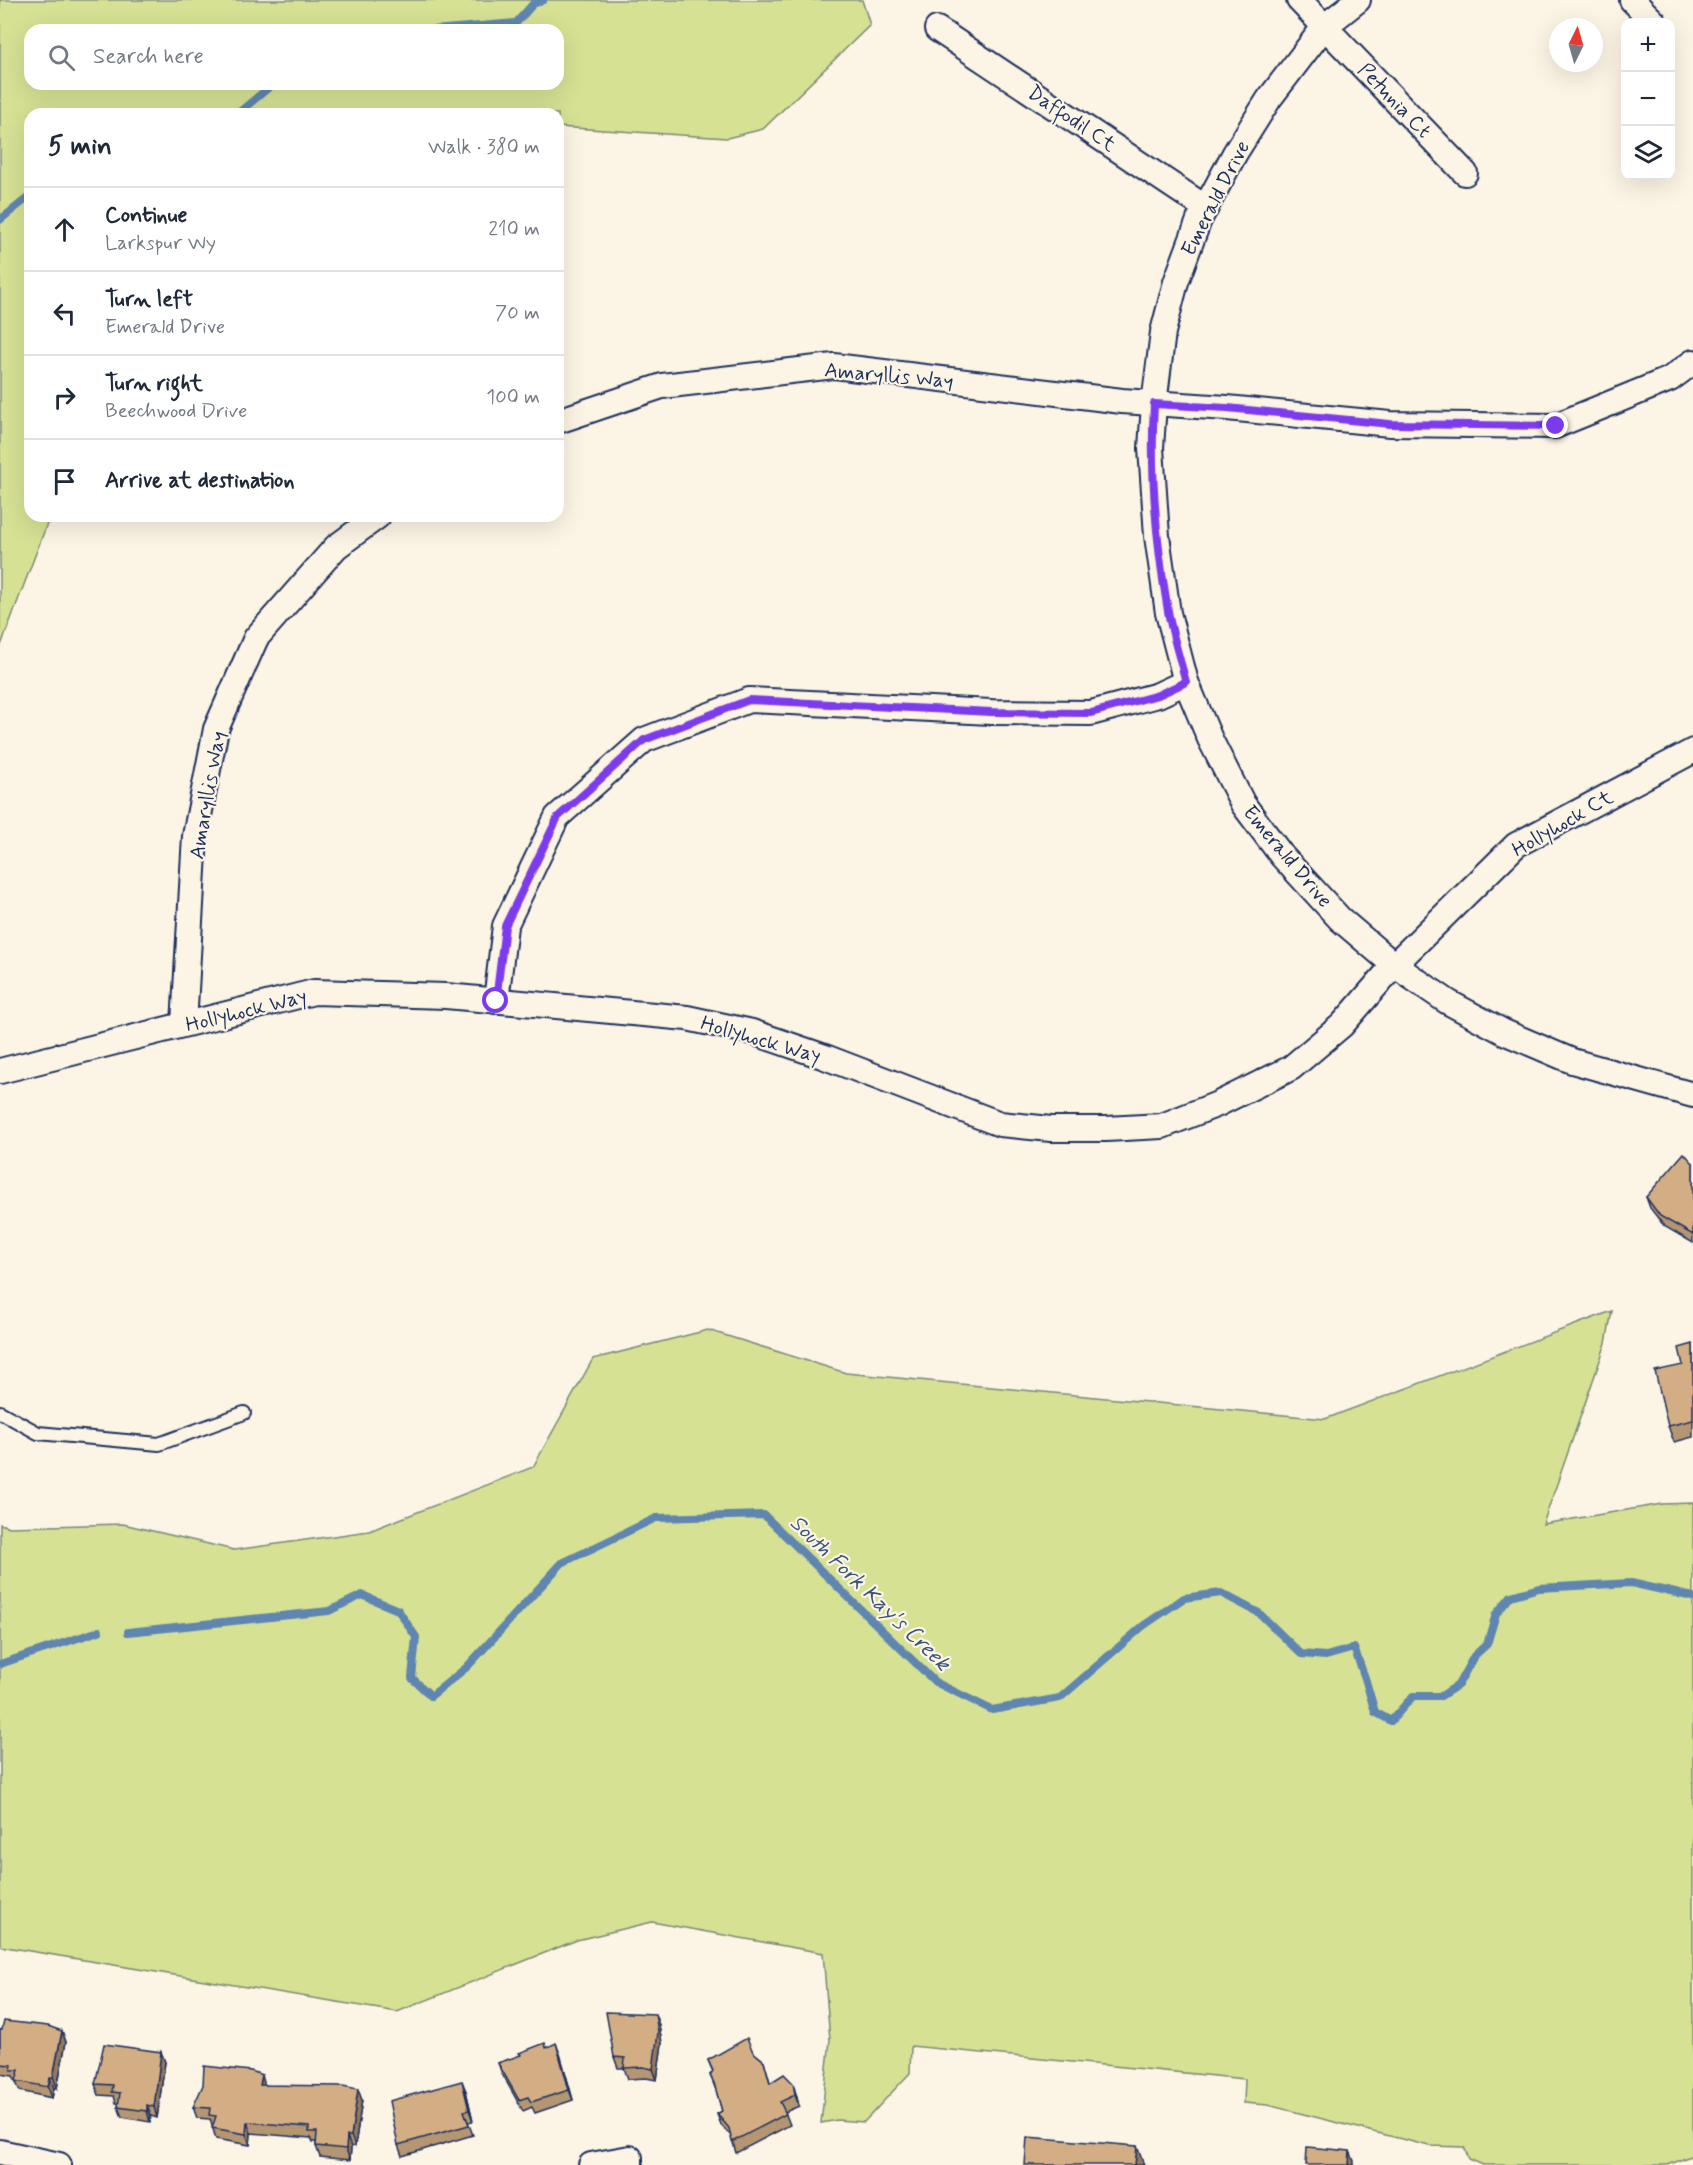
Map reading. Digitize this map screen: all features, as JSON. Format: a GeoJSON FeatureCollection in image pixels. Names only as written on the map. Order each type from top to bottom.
{"type":"FeatureCollection","features":[{"type":"Feature","properties":{"kind":"street","name":"Petunia Ct"},"geometry":{"type":"LineString","coordinates":[[1299,0],[1465,173]]}},
{"type":"Feature","properties":{"kind":"street","name":"Emerald Drive"},"geometry":{"type":"LineString","coordinates":[[1358,0],[1324,27],[1269,99],[1235,153],[1199,220],[1176,282],[1163,332],[1151,448],[1157,536],[1168,613],[1186,682],[1210,739],[1243,804],[1282,856],[1340,920],[1394,965],[1448,1002],[1504,1032],[1572,1061],[1693,1095]]}},
{"type":"Feature","properties":{"kind":"street"},"geometry":{"type":"LineString","coordinates":[[1632,0],[1650,18]]}},
{"type":"Feature","properties":{"kind":"street","name":"Daffodil Ct"},"geometry":{"type":"LineString","coordinates":[[937,29],[1206,208]]}},
{"type":"Feature","properties":{"kind":"street","name":"Amaryllis Way"},"geometry":{"type":"LineString","coordinates":[[564,420],[662,386],[834,366],[1154,404],[1227,408],[1390,424],[1556,426],[1670,379],[1693,362]]}},
{"type":"Feature","properties":{"kind":"street","name":"Amaryllis Way"},"geometry":{"type":"LineString","coordinates":[[184,1024],[195,836],[216,729],[256,638],[336,548],[370,522]]}},
{"type":"Feature","properties":{"kind":"street"},"geometry":{"type":"LineString","coordinates":[[496,1001],[505,926],[558,817],[644,740],[749,700],[991,712],[1091,713],[1158,695],[1186,682]]}},
{"type":"Feature","properties":{"kind":"street","name":"Hollyhock Ct"},"geometry":{"type":"LineString","coordinates":[[1394,965],[1516,845],[1693,751]]}},
{"type":"Feature","properties":{"kind":"street","name":"Hollyhock Way"},"geometry":{"type":"LineString","coordinates":[[0,1071],[314,992],[446,996],[687,1018],[752,1032],[825,1057],[1000,1124],[1051,1129],[1162,1126],[1218,1104],[1291,1068],[1342,1025],[1394,965]]}},
{"type":"Feature","properties":{"kind":"street"},"geometry":{"type":"LineString","coordinates":[[2,2157],[59,2165]]}},
{"type":"Feature","properties":{"kind":"street"},"geometry":{"type":"LineString","coordinates":[[591,2165],[630,2162]]}},
{"type":"Feature","properties":{"kind":"lane"},"geometry":{"type":"LineString","coordinates":[[0,1413],[38,1432],[159,1444],[244,1413]]}},
{"type":"Feature","properties":{"kind":"green space"},"geometry":{"type":"Polygon","coordinates":[[[0,0],[862,0],[870,25],[763,129],[727,138],[564,127],[564,108],[24,108],[24,522],[48,522],[0,648],[0,0]]]}},
{"type":"Feature","properties":{"kind":"green space"},"geometry":{"type":"Polygon","coordinates":[[[1612,1311],[1606,1343],[1543,1524],[1662,1504],[1693,1503],[1693,2155],[1668,2165],[1483,2165],[1469,2159],[1464,2147],[1429,2146],[1268,2105],[1244,2103],[1245,2079],[911,2046],[910,2073],[864,2122],[837,2120],[821,2123],[830,2040],[823,1953],[652,1922],[577,1940],[397,2012],[0,1946],[0,1524],[10,1527],[123,1524],[234,1550],[369,1531],[533,1467],[593,1359],[708,1330],[846,1373],[1325,1419],[1612,1311]]]}},
{"type":"Feature","properties":{"kind":"building"},"geometry":{"type":"Polygon","coordinates":[[[1684,1153],[1693,1163],[1693,1235],[1660,1216],[1646,1197],[1684,1153]]]}},
{"type":"Feature","properties":{"kind":"building"},"geometry":{"type":"Polygon","coordinates":[[[1693,1344],[1693,1420],[1668,1426],[1655,1371],[1683,1365],[1679,1348],[1693,1344]]]}},
{"type":"Feature","properties":{"kind":"building"},"geometry":{"type":"Polygon","coordinates":[[[606,2012],[655,2014],[658,2032],[653,2069],[624,2068],[625,2058],[614,2057],[606,2012]]]}},
{"type":"Feature","properties":{"kind":"building"},"geometry":{"type":"Polygon","coordinates":[[[4,2021],[48,2026],[62,2031],[53,2077],[50,2078],[48,2087],[16,2081],[19,2070],[11,2070],[12,2065],[0,2064],[0,2030],[2,2030],[4,2021]]]}},
{"type":"Feature","properties":{"kind":"building"},"geometry":{"type":"Polygon","coordinates":[[[747,2038],[753,2052],[764,2061],[770,2083],[784,2074],[793,2083],[795,2095],[780,2102],[786,2114],[732,2142],[729,2128],[717,2114],[722,2111],[710,2075],[713,2071],[708,2060],[747,2038]]]}},
{"type":"Feature","properties":{"kind":"building"},"geometry":{"type":"Polygon","coordinates":[[[545,2043],[546,2048],[556,2043],[569,2090],[531,2102],[528,2097],[519,2100],[498,2063],[545,2043]]]}},
{"type":"Feature","properties":{"kind":"building"},"geometry":{"type":"Polygon","coordinates":[[[104,2044],[161,2052],[154,2107],[147,2105],[147,2111],[118,2107],[120,2093],[112,2092],[113,2085],[95,2084],[104,2044]]]}},
{"type":"Feature","properties":{"kind":"building"},"geometry":{"type":"Polygon","coordinates":[[[204,2066],[251,2071],[262,2075],[260,2085],[343,2086],[358,2089],[351,2136],[347,2136],[346,2149],[316,2146],[317,2132],[309,2132],[309,2127],[247,2122],[246,2134],[212,2128],[216,2116],[209,2115],[210,2108],[193,2107],[203,2085],[204,2066]]]}},
{"type":"Feature","properties":{"kind":"building"},"geometry":{"type":"Polygon","coordinates":[[[462,2081],[469,2110],[464,2111],[469,2125],[398,2145],[389,2101],[462,2081]]]}},
{"type":"Feature","properties":{"kind":"building"},"geometry":{"type":"Polygon","coordinates":[[[1027,2137],[1137,2146],[1135,2165],[1025,2165],[1027,2137]]]}},
{"type":"Feature","properties":{"kind":"building"},"geometry":{"type":"Polygon","coordinates":[[[1307,2147],[1350,2151],[1349,2165],[1306,2165],[1307,2147]]]}},
{"type":"Feature","properties":{"kind":"waterway"},"geometry":{"type":"LineString","coordinates":[[504,24],[516,23],[533,4],[543,0]]}},
{"type":"Feature","properties":{"kind":"waterway"},"geometry":{"type":"LineString","coordinates":[[244,108],[266,90]]}},
{"type":"Feature","properties":{"kind":"waterway"},"geometry":{"type":"LineString","coordinates":[[0,220],[24,201]]}},
{"type":"Feature","properties":{"kind":"waterway","name":"South Fork Kay's Creek"},"geometry":{"type":"LineString","coordinates":[[128,1632],[329,1611],[362,1595],[398,1610],[416,1637],[412,1678],[431,1696],[467,1667],[562,1563],[656,1518],[764,1515],[935,1682],[992,1710],[1060,1698],[1143,1626],[1184,1598],[1221,1593],[1259,1613],[1301,1654],[1326,1656],[1354,1648],[1375,1712],[1391,1721],[1413,1696],[1441,1696],[1458,1685],[1474,1656],[1487,1644],[1496,1614],[1511,1596],[1539,1588],[1631,1583],[1693,1597]]}},
{"type":"Feature","properties":{"kind":"waterway","name":"South Fork Kay's Creek"},"geometry":{"type":"LineString","coordinates":[[0,1664],[99,1631]]}},
{"type":"Feature","properties":{"kind":"route"},"geometry":{"type":"LineString","coordinates":[[496,1001],[505,926],[558,817],[644,740],[749,700],[991,712],[1091,713],[1158,695],[1186,682],[1168,613],[1157,536],[1151,448],[1154,404],[1227,408],[1390,424],[1556,426]]}}]}
